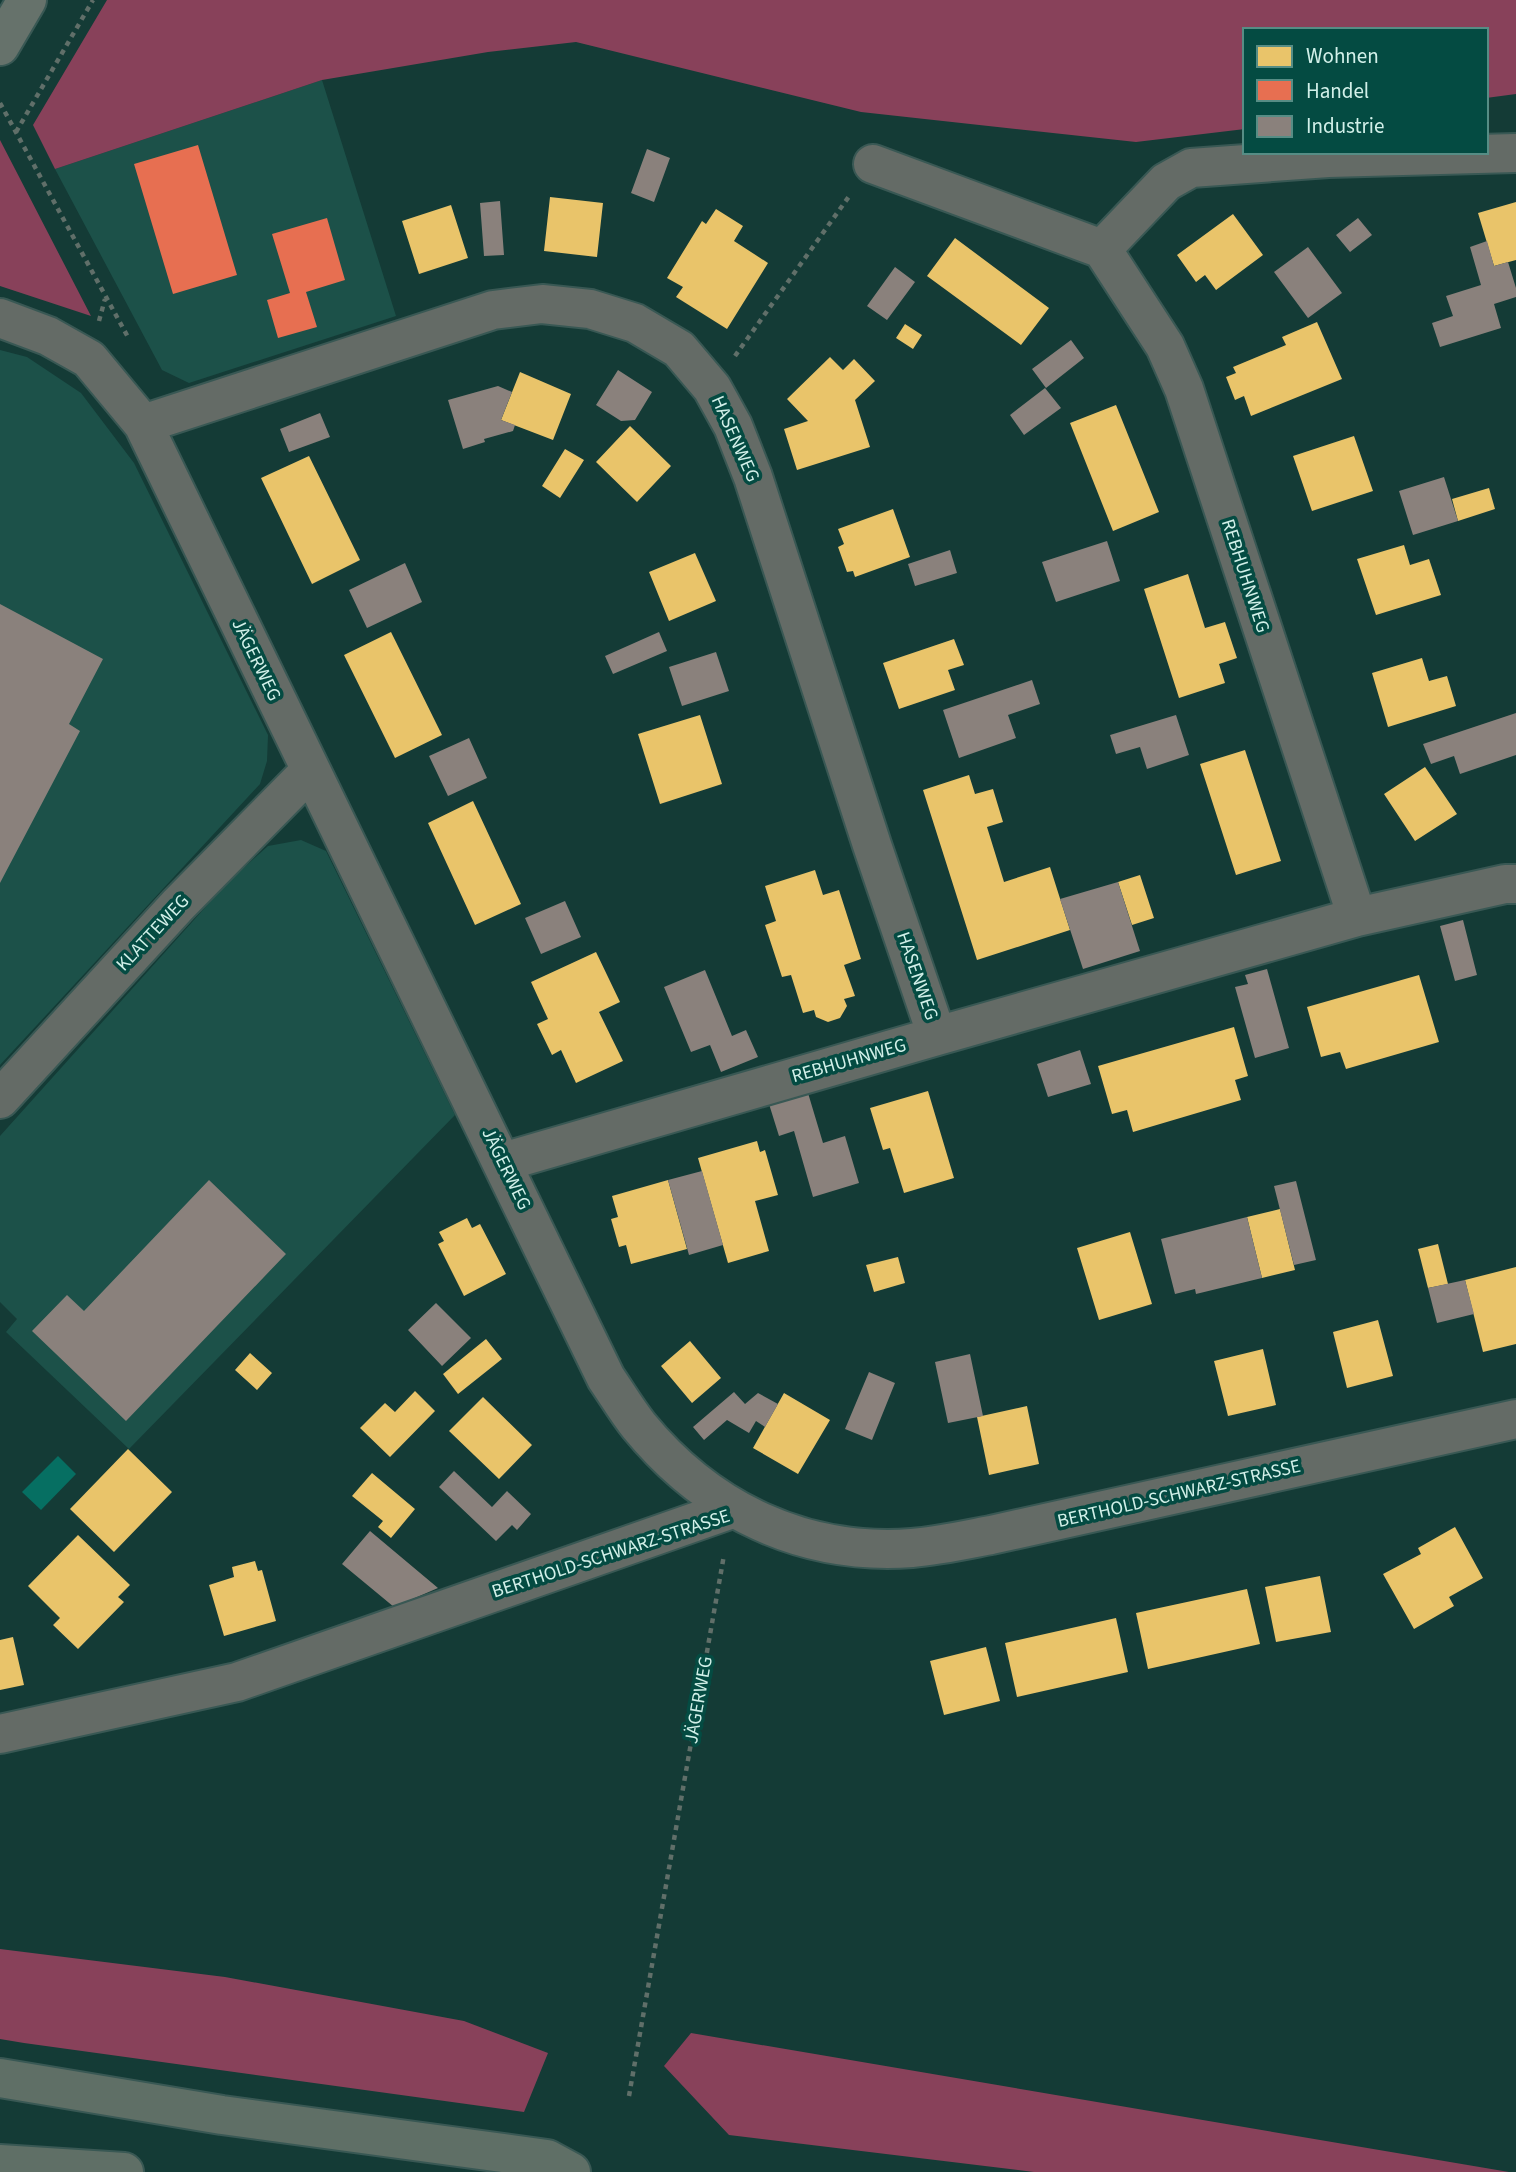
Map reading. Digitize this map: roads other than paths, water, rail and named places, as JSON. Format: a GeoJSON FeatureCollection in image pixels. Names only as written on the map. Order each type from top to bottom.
{"type":"FeatureCollection","features":[{"type":"Feature","properties":{"kind":"highway"},"geometry":{"type":"LineString","coordinates":[[0,2078],[222,2115],[547,2159],[572,2172]]}},
{"type":"Feature","properties":{"kind":"highway"},"geometry":{"type":"LineString","coordinates":[[0,2164],[124,2172]]}},
{"type":"Feature","properties":{"kind":"main road"},"geometry":{"type":"LineString","coordinates":[[0,46],[27,0]]}},
{"type":"Feature","properties":{"kind":"street"},"geometry":{"type":"LineString","coordinates":[[1488,154],[1516,153]]}},
{"type":"Feature","properties":{"kind":"street"},"geometry":{"type":"LineString","coordinates":[[873,164],[1102,250],[1166,182],[1191,168],[1328,158],[1478,154]]}},
{"type":"Feature","properties":{"kind":"street","name":"REBHUHNWEG"},"geometry":{"type":"LineString","coordinates":[[1102,250],[1164,346],[1184,389],[1357,917]]}},
{"type":"Feature","properties":{"kind":"street","name":"HASENWEG"},"geometry":{"type":"LineString","coordinates":[[143,424],[492,310],[542,304],[590,309],[635,323],[679,349],[712,388],[733,426],[753,477],[872,845],[937,1035]]}},
{"type":"Feature","properties":{"kind":"street","name":"JÄGERWEG"},"geometry":{"type":"LineString","coordinates":[[0,318],[48,335],[89,359],[143,424],[606,1378],[639,1426],[679,1468],[732,1509]]}},
{"type":"Feature","properties":{"kind":"street","name":"KLATTEWEG"},"geometry":{"type":"LineString","coordinates":[[0,1099],[178,905],[310,771]]}},
{"type":"Feature","properties":{"kind":"street","name":"REBHUHNWEG"},"geometry":{"type":"LineString","coordinates":[[503,1162],[937,1035],[1357,917],[1505,884],[1516,884]]}},
{"type":"Feature","properties":{"kind":"street","name":"BERTHOLD-SCHWARZ-STRASSE"},"geometry":{"type":"LineString","coordinates":[[0,1734],[237,1682],[732,1509],[783,1533],[826,1544],[862,1549],[912,1548],[991,1535],[1516,1419]]}}]}
